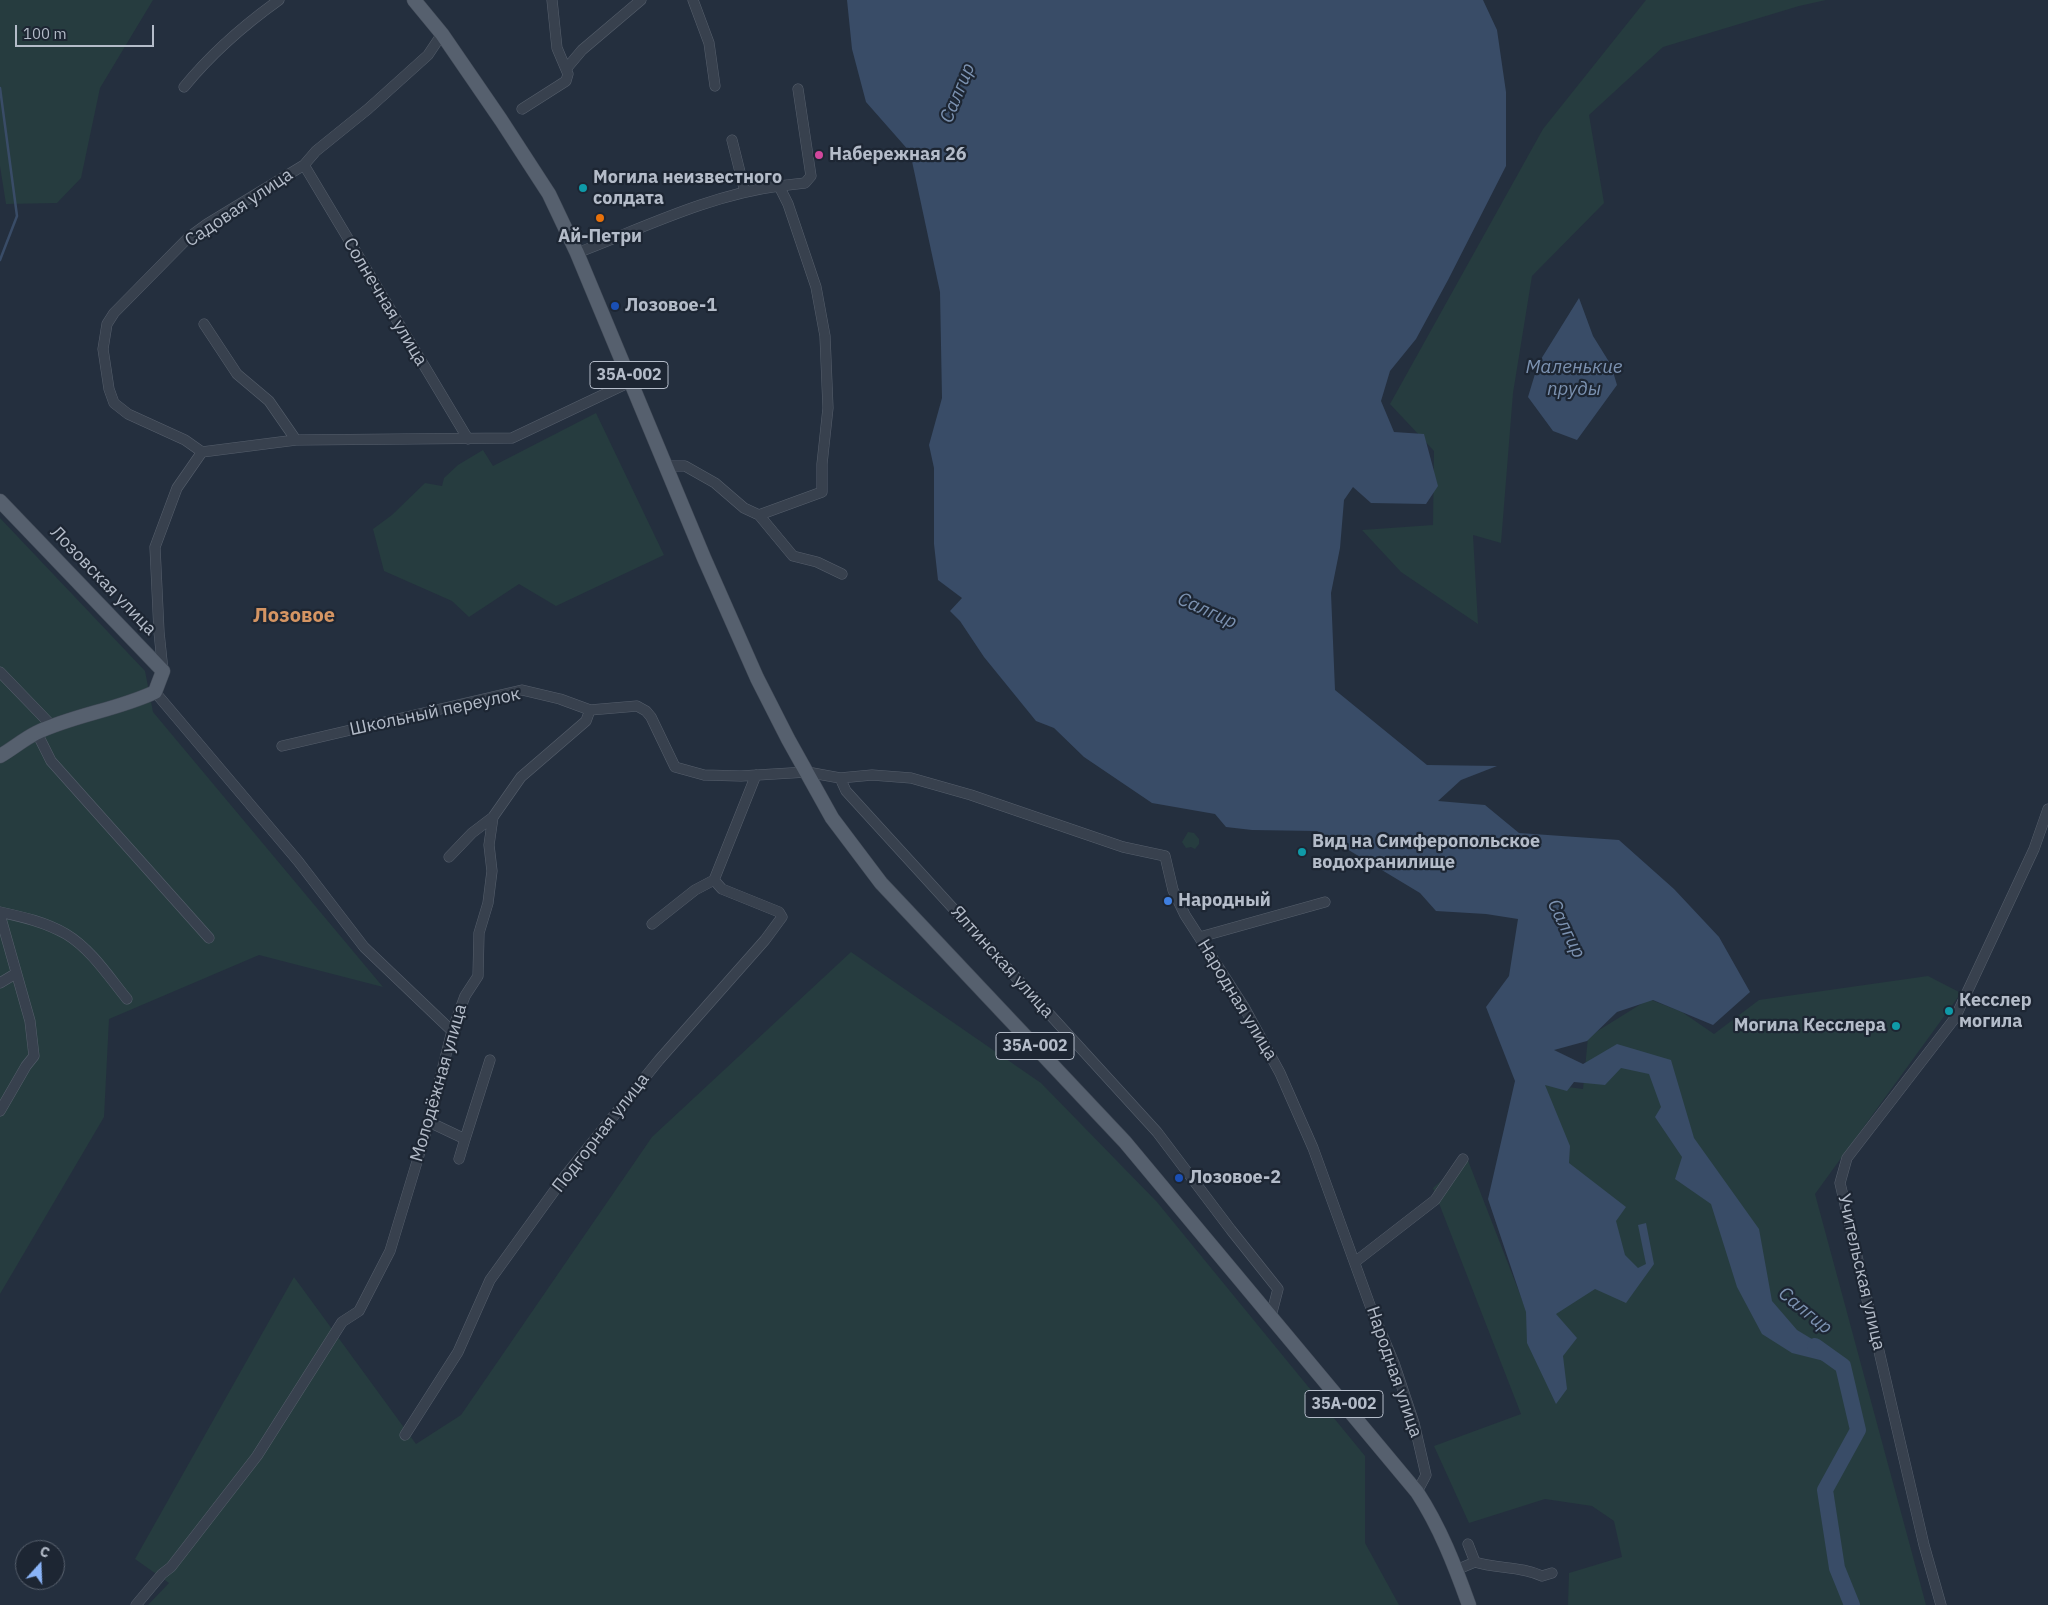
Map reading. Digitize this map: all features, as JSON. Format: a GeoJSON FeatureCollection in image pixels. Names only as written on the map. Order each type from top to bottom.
{"type":"FeatureCollection","features":[{"type":"Feature","properties":{"kind":"main road","name":"35А-002"},"geometry":{"type":"LineString","coordinates":[[414,0],[442,34],[501,120],[548,194],[577,252],[704,558],[758,678],[788,739],[832,818],[881,883],[1125,1142],[1417,1492],[1431,1514],[1469,1605]]}},
{"type":"Feature","properties":{"kind":"main road","name":"Лозовская улица"},"geometry":{"type":"LineString","coordinates":[[0,501],[163,671]]}},
{"type":"Feature","properties":{"kind":"main road"},"geometry":{"type":"LineString","coordinates":[[0,756],[37,733],[89,714],[133,702],[155,692],[163,671]]}},
{"type":"Feature","properties":{"kind":"street"},"geometry":{"type":"LineString","coordinates":[[184,87],[196,72],[251,20],[278,0]]}},
{"type":"Feature","properties":{"kind":"street"},"geometry":{"type":"LineString","coordinates":[[522,109],[566,81],[568,74],[557,48],[552,0]]}},
{"type":"Feature","properties":{"kind":"street"},"geometry":{"type":"LineString","coordinates":[[566,69],[582,50],[641,0]]}},
{"type":"Feature","properties":{"kind":"street"},"geometry":{"type":"LineString","coordinates":[[693,0],[708,43],[715,86]]}},
{"type":"Feature","properties":{"kind":"street","name":"Садовая улица"},"geometry":{"type":"LineString","coordinates":[[202,452],[185,440],[128,414],[114,402],[109,389],[103,349],[107,324],[114,313],[188,238],[207,224],[304,165],[316,151],[368,109],[428,55],[442,34]]}},
{"type":"Feature","properties":{"kind":"street"},"geometry":{"type":"LineString","coordinates":[[577,252],[675,214],[745,192],[805,182],[811,176],[798,88]]}},
{"type":"Feature","properties":{"kind":"street"},"geometry":{"type":"LineString","coordinates":[[732,140],[745,192]]}},
{"type":"Feature","properties":{"kind":"street","name":"Солнечная улица"},"geometry":{"type":"LineString","coordinates":[[304,165],[468,439]]}},
{"type":"Feature","properties":{"kind":"street"},"geometry":{"type":"LineString","coordinates":[[759,515],[822,492],[822,464],[828,408],[825,336],[816,287],[788,204],[779,186]]}},
{"type":"Feature","properties":{"kind":"street"},"geometry":{"type":"LineString","coordinates":[[204,324],[237,374],[269,401],[296,440]]}},
{"type":"Feature","properties":{"kind":"street"},"geometry":{"type":"LineString","coordinates":[[163,671],[154,547],[177,488],[202,452],[296,440],[512,438],[632,381]]}},
{"type":"Feature","properties":{"kind":"street"},"geometry":{"type":"LineString","coordinates":[[666,466],[685,466],[716,483],[744,508],[759,515],[794,556],[817,562],[842,574]]}},
{"type":"Feature","properties":{"kind":"street"},"geometry":{"type":"LineString","coordinates":[[0,672],[53,727]]}},
{"type":"Feature","properties":{"kind":"street","name":"Школьный переулок"},"geometry":{"type":"LineString","coordinates":[[282,746],[522,690],[560,699],[590,710],[637,706],[646,711]]}},
{"type":"Feature","properties":{"kind":"street"},"geometry":{"type":"LineString","coordinates":[[155,692],[298,861],[364,946],[452,1030]]}},
{"type":"Feature","properties":{"kind":"street","name":"Молодёжная улица"},"geometry":{"type":"LineString","coordinates":[[136,1605],[162,1574],[171,1567],[257,1456],[342,1322],[359,1311],[390,1251],[429,1122],[452,1030],[465,996],[478,976],[479,933],[488,903],[492,871],[489,845],[493,817],[522,777],[586,721],[590,710]]}},
{"type":"Feature","properties":{"kind":"street","name":"Народная улица"},"geometry":{"type":"LineString","coordinates":[[646,711],[652,717],[675,767],[704,775],[756,775],[807,772],[840,778],[872,775],[911,778],[970,795],[1123,847],[1165,856],[1172,890],[1185,915],[1244,1007],[1280,1072],[1313,1148],[1394,1363],[1414,1423],[1426,1475],[1417,1492]]}},
{"type":"Feature","properties":{"kind":"street"},"geometry":{"type":"LineString","coordinates":[[37,733],[51,761],[209,938]]}},
{"type":"Feature","properties":{"kind":"street"},"geometry":{"type":"LineString","coordinates":[[652,924],[695,890],[714,880],[756,775]]}},
{"type":"Feature","properties":{"kind":"street","name":"Ялтинская улица"},"geometry":{"type":"LineString","coordinates":[[840,778],[846,791],[1157,1132],[1230,1230],[1278,1289],[1271,1316]]}},
{"type":"Feature","properties":{"kind":"street","name":"Учительская улица"},"geometry":{"type":"LineString","coordinates":[[1941,1605],[1924,1545],[1840,1183],[1847,1158],[1955,1018],[2034,849],[2048,809]]}},
{"type":"Feature","properties":{"kind":"street"},"geometry":{"type":"LineString","coordinates":[[449,857],[472,833],[493,817]]}},
{"type":"Feature","properties":{"kind":"street","name":"Подгорная улица"},"geometry":{"type":"LineString","coordinates":[[405,1435],[458,1352],[490,1280],[565,1176],[659,1060],[766,940],[782,917],[778,912],[722,889],[714,880]]}},
{"type":"Feature","properties":{"kind":"street"},"geometry":{"type":"LineString","coordinates":[[1200,937],[1326,902]]}},
{"type":"Feature","properties":{"kind":"street"},"geometry":{"type":"LineString","coordinates":[[0,1111],[26,1066],[34,1056],[30,1021],[0,914],[32,918],[67,934],[93,958],[128,999]]}},
{"type":"Feature","properties":{"kind":"street"},"geometry":{"type":"LineString","coordinates":[[0,983],[16,974]]}},
{"type":"Feature","properties":{"kind":"street"},"geometry":{"type":"LineString","coordinates":[[458,1159],[490,1060]]}},
{"type":"Feature","properties":{"kind":"street"},"geometry":{"type":"LineString","coordinates":[[429,1122],[465,1139]]}},
{"type":"Feature","properties":{"kind":"street"},"geometry":{"type":"LineString","coordinates":[[1355,1262],[1435,1200],[1463,1159]]}},
{"type":"Feature","properties":{"kind":"street"},"geometry":{"type":"LineString","coordinates":[[1468,1544],[1475,1562]]}},
{"type":"Feature","properties":{"kind":"street"},"geometry":{"type":"LineString","coordinates":[[1456,1570],[1475,1562],[1488,1566],[1532,1571],[1542,1576],[1552,1573]]}},
{"type":"Feature","properties":{"kind":"green space"},"geometry":{"type":"Polygon","coordinates":[[[0,0],[153,0],[100,88],[81,178],[57,203],[6,204],[0,166],[0,0]]]}},
{"type":"Feature","properties":{"kind":"green space"},"geometry":{"type":"Polygon","coordinates":[[[1646,0],[1826,0],[1799,6],[1663,47],[1589,115],[1604,203],[1532,276],[1513,393],[1501,543],[1473,535],[1478,624],[1401,572],[1362,530],[1433,525],[1434,451],[1390,404],[1543,129],[1646,0]]]}},
{"type":"Feature","properties":{"kind":"green space"},"geometry":{"type":"Polygon","coordinates":[[[596,413],[664,555],[556,606],[519,584],[469,617],[452,601],[384,571],[373,529],[392,515],[425,483],[442,486],[444,478],[458,465],[483,450],[493,466],[596,413]]]}},
{"type":"Feature","properties":{"kind":"green space"},"geometry":{"type":"Polygon","coordinates":[[[0,518],[145,671],[153,712],[383,987],[259,955],[109,1019],[104,1117],[0,1294],[0,518]]]}},
{"type":"Feature","properties":{"kind":"green space"},"geometry":{"type":"Polygon","coordinates":[[[1188,832],[1194,833],[1199,839],[1199,844],[1195,849],[1191,847],[1186,848],[1182,842],[1188,832]]]}},
{"type":"Feature","properties":{"kind":"green space"},"geometry":{"type":"Polygon","coordinates":[[[851,952],[1041,1083],[1157,1202],[1365,1456],[1365,1543],[1399,1605],[148,1605],[169,1583],[135,1559],[294,1277],[416,1444],[461,1415],[652,1137],[851,952]]]}},
{"type":"Feature","properties":{"kind":"green space"},"geometry":{"type":"Polygon","coordinates":[[[1928,976],[1961,993],[1815,1194],[1926,1605],[1568,1605],[1569,1573],[1622,1557],[1614,1521],[1592,1506],[1545,1499],[1469,1523],[1434,1446],[1521,1414],[1433,1188],[1467,1158],[1523,1302],[1537,1083],[1583,1089],[1588,1037],[1649,999],[1682,1012],[1714,1034],[1759,1000],[1928,976]]]}},
{"type":"Feature","properties":{"kind":"water"},"geometry":{"type":"Polygon","coordinates":[[[847,0],[1483,0],[1497,30],[1506,92],[1506,166],[1416,339],[1390,371],[1381,401],[1394,432],[1424,434],[1438,486],[1426,504],[1371,503],[1353,487],[1344,500],[1340,548],[1331,593],[1335,690],[1427,765],[1497,766],[1461,780],[1438,801],[1485,805],[1519,833],[1619,840],[1674,889],[1719,937],[1750,992],[1713,1025],[1653,1000],[1617,1012],[1587,1041],[1554,1050],[1583,1064],[1617,1044],[1671,1060],[1694,1138],[1759,1229],[1772,1301],[1797,1330],[1835,1353],[1832,1363],[1792,1353],[1762,1334],[1737,1287],[1711,1204],[1675,1179],[1682,1157],[1655,1117],[1661,1107],[1649,1074],[1621,1068],[1605,1085],[1574,1082],[1567,1091],[1545,1085],[1570,1146],[1569,1163],[1626,1207],[1616,1221],[1625,1255],[1638,1268],[1646,1264],[1638,1225],[1646,1223],[1654,1264],[1626,1303],[1595,1289],[1556,1314],[1577,1338],[1563,1356],[1567,1389],[1556,1404],[1527,1343],[1526,1312],[1488,1199],[1515,1081],[1486,1007],[1509,976],[1518,919],[1486,914],[1436,911],[1420,893],[1317,831],[1252,830],[1226,827],[1215,814],[1152,803],[1084,757],[1054,728],[1036,721],[984,657],[960,621],[950,611],[962,598],[938,580],[934,544],[934,468],[929,445],[942,398],[940,292],[910,152],[866,102],[852,49],[847,0]]]}},
{"type":"Feature","properties":{"kind":"water","name":"Маленькие пруды"},"geometry":{"type":"Polygon","coordinates":[[[1579,298],[1593,336],[1611,365],[1617,385],[1577,440],[1553,431],[1528,397],[1538,364],[1579,298]]]}},
{"type":"Feature","properties":{"kind":"waterway"},"geometry":{"type":"LineString","coordinates":[[0,88],[17,216],[0,260]]}},
{"type":"Feature","properties":{"kind":"waterway","name":"Салгир"},"geometry":{"type":"LineString","coordinates":[[1815,1346],[1843,1366],[1858,1430],[1825,1490],[1837,1568],[1852,1605]]}},
{"type":"Feature","properties":{"kind":"place","name":"Набережная 26"},"geometry":{"type":"Point","coordinates":[819,155]}},
{"type":"Feature","properties":{"kind":"place","name":"Могила неизвестного солдата"},"geometry":{"type":"Point","coordinates":[583,188]}},
{"type":"Feature","properties":{"kind":"place","name":"Ай-Петри"},"geometry":{"type":"Point","coordinates":[600,218]}},
{"type":"Feature","properties":{"kind":"place","name":"Лозовое-1"},"geometry":{"type":"Point","coordinates":[615,306]}},
{"type":"Feature","properties":{"kind":"place","name":"Вид на Симферопольское водохранилище"},"geometry":{"type":"Point","coordinates":[1302,852]}},
{"type":"Feature","properties":{"kind":"place","name":"Народный"},"geometry":{"type":"Point","coordinates":[1168,901]}},
{"type":"Feature","properties":{"kind":"place","name":"Кесслер могила"},"geometry":{"type":"Point","coordinates":[1949,1011]}},
{"type":"Feature","properties":{"kind":"place","name":"Могила Кесслера"},"geometry":{"type":"Point","coordinates":[1896,1026]}},
{"type":"Feature","properties":{"kind":"place","name":"Лозовое-2"},"geometry":{"type":"Point","coordinates":[1179,1178]}},
{"type":"Feature","properties":{"kind":"district","name":"Лозовое"},"geometry":{"type":"Point","coordinates":[294,616]}}]}
